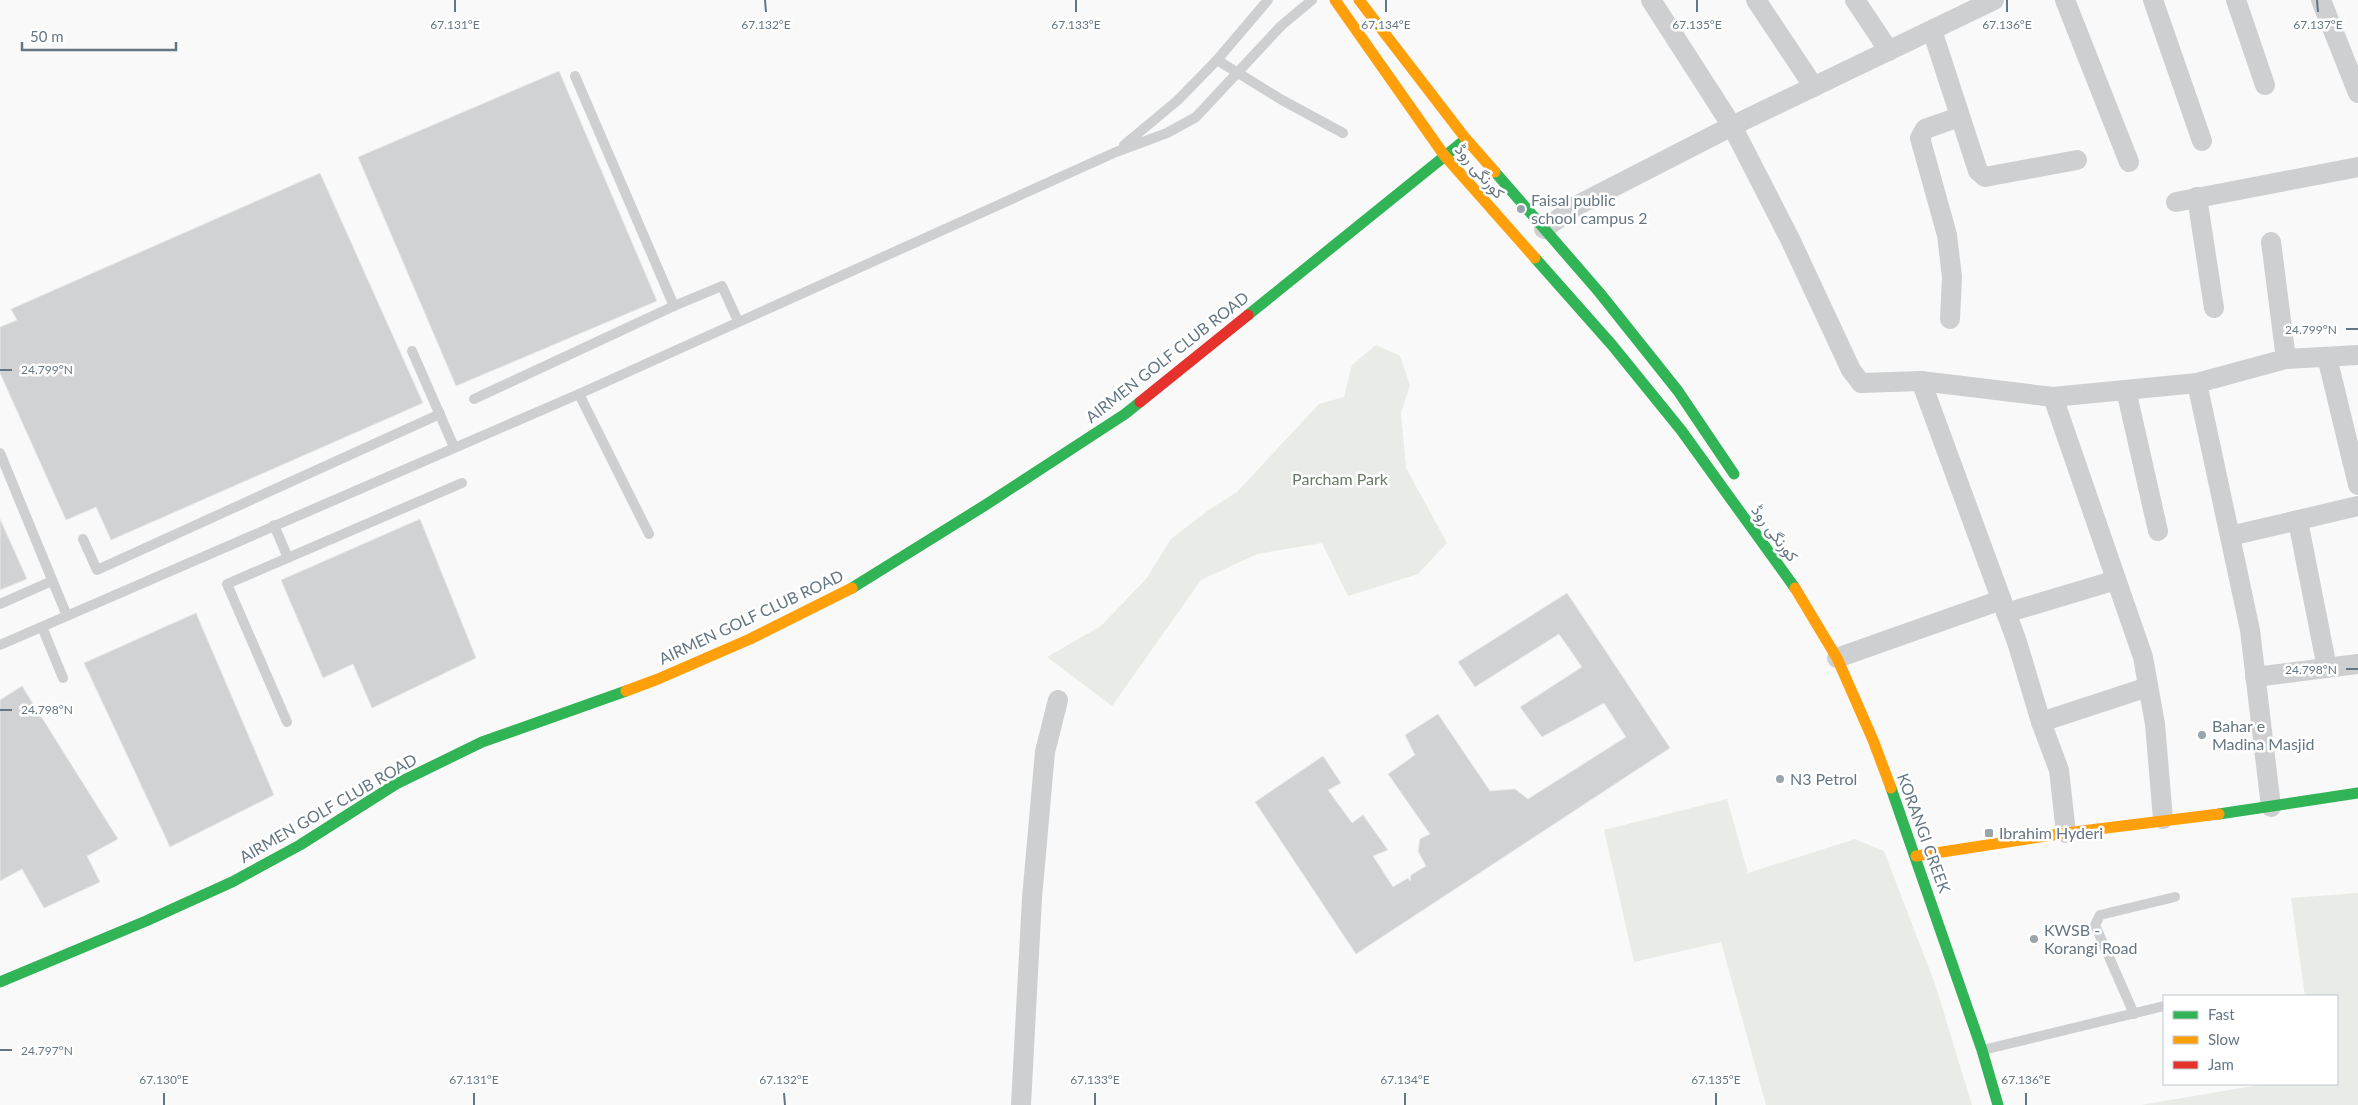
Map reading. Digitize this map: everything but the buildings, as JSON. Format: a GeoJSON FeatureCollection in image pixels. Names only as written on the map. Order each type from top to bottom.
{"type":"FeatureCollection","features":[{"type":"Feature","properties":{"kind":"street","name":"کورنگی روڈ"},"geometry":{"type":"LineString","coordinates":[[1335,0],[1433,147],[1444,155],[1612,345],[1680,430],[1792,584]]}},
{"type":"Feature","properties":{"kind":"street","name":"کورنگی روڈ"},"geometry":{"type":"LineString","coordinates":[[1359,0],[1463,135],[1599,292],[1678,391],[1738,481]]}},
{"type":"Feature","properties":{"kind":"street"},"geometry":{"type":"LineString","coordinates":[[1651,0],[1732,126],[1790,239],[1855,378],[1861,383],[1920,381],[2053,397],[2197,383],[2286,359],[2358,356]]}},
{"type":"Feature","properties":{"kind":"street"},"geometry":{"type":"LineString","coordinates":[[1756,0],[1814,87]]}},
{"type":"Feature","properties":{"kind":"street"},"geometry":{"type":"LineString","coordinates":[[1854,0],[1889,51]]}},
{"type":"Feature","properties":{"kind":"street"},"geometry":{"type":"LineString","coordinates":[[1544,229],[1576,206],[1732,126],[1932,30],[1964,6],[1994,0]]}},
{"type":"Feature","properties":{"kind":"street"},"geometry":{"type":"LineString","coordinates":[[2065,0],[2129,162]]}},
{"type":"Feature","properties":{"kind":"street"},"geometry":{"type":"LineString","coordinates":[[2153,0],[2202,141]]}},
{"type":"Feature","properties":{"kind":"street"},"geometry":{"type":"LineString","coordinates":[[2236,0],[2265,85]]}},
{"type":"Feature","properties":{"kind":"street"},"geometry":{"type":"LineString","coordinates":[[2320,0],[2358,93]]}},
{"type":"Feature","properties":{"kind":"street"},"geometry":{"type":"LineString","coordinates":[[1932,30],[1978,171],[1985,178],[2077,160]]}},
{"type":"Feature","properties":{"kind":"street"},"geometry":{"type":"LineString","coordinates":[[1950,319],[1952,277],[1947,235],[1920,138],[1925,129],[1959,117]]}},
{"type":"Feature","properties":{"kind":"street"},"geometry":{"type":"LineString","coordinates":[[1433,147],[1463,135]]}},
{"type":"Feature","properties":{"kind":"street","name":"AIRMEN GOLF CLUB ROAD"},"geometry":{"type":"LineString","coordinates":[[0,982],[146,921],[232,882],[300,845],[396,784],[482,742],[658,679],[750,639],[847,591],[987,504],[1125,414],[1444,155],[1463,135]]}},
{"type":"Feature","properties":{"kind":"street"},"geometry":{"type":"LineString","coordinates":[[2176,202],[2358,167]]}},
{"type":"Feature","properties":{"kind":"street"},"geometry":{"type":"LineString","coordinates":[[2197,197],[2214,308]]}},
{"type":"Feature","properties":{"kind":"street"},"geometry":{"type":"LineString","coordinates":[[2271,242],[2286,359]]}},
{"type":"Feature","properties":{"kind":"street"},"geometry":{"type":"LineString","coordinates":[[2327,357],[2358,485]]}},
{"type":"Feature","properties":{"kind":"street"},"geometry":{"type":"LineString","coordinates":[[1920,381],[2004,607],[2041,722],[2059,770],[2066,833]]}},
{"type":"Feature","properties":{"kind":"street"},"geometry":{"type":"LineString","coordinates":[[2197,383],[2250,630],[2271,807]]}},
{"type":"Feature","properties":{"kind":"street"},"geometry":{"type":"LineString","coordinates":[[2126,390],[2158,530]]}},
{"type":"Feature","properties":{"kind":"street"},"geometry":{"type":"LineString","coordinates":[[2053,397],[2143,657],[2155,724],[2163,820]]}},
{"type":"Feature","properties":{"kind":"street"},"geometry":{"type":"LineString","coordinates":[[2230,536],[2358,506]]}},
{"type":"Feature","properties":{"kind":"street"},"geometry":{"type":"LineString","coordinates":[[2298,521],[2327,668]]}},
{"type":"Feature","properties":{"kind":"street","name":"کورنگی روڈ"},"geometry":{"type":"LineString","coordinates":[[1771,533],[1792,584]]}},
{"type":"Feature","properties":{"kind":"street"},"geometry":{"type":"LineString","coordinates":[[1837,658],[2004,607],[2116,580]]}},
{"type":"Feature","properties":{"kind":"street","name":"KORANGI CREEK"},"geometry":{"type":"LineString","coordinates":[[1792,584],[1837,658],[1873,740],[1916,856],[1982,1050],[1998,1105]]}},
{"type":"Feature","properties":{"kind":"street"},"geometry":{"type":"LineString","coordinates":[[2255,677],[2358,664]]}},
{"type":"Feature","properties":{"kind":"street"},"geometry":{"type":"LineString","coordinates":[[2041,722],[2148,687]]}},
{"type":"Feature","properties":{"kind":"street"},"geometry":{"type":"LineString","coordinates":[[1021,1105],[1032,898],[1045,752],[1058,700]]}},
{"type":"Feature","properties":{"kind":"street"},"geometry":{"type":"LineString","coordinates":[[1916,856],[2066,833],[2271,807],[2358,793]]}},
{"type":"Feature","properties":{"kind":"lane"},"geometry":{"type":"LineString","coordinates":[[1116,152],[1167,110],[1217,60],[1268,0]]}},
{"type":"Feature","properties":{"kind":"lane"},"geometry":{"type":"LineString","coordinates":[[0,645],[578,394],[1116,152],[1167,133],[1196,117],[1281,26],[1312,0]]}},
{"type":"Feature","properties":{"kind":"lane"},"geometry":{"type":"LineString","coordinates":[[1217,60],[1236,74],[1343,133]]}},
{"type":"Feature","properties":{"kind":"lane"},"geometry":{"type":"LineString","coordinates":[[576,76],[674,306]]}},
{"type":"Feature","properties":{"kind":"lane"},"geometry":{"type":"LineString","coordinates":[[474,399],[674,306],[722,286],[738,321]]}},
{"type":"Feature","properties":{"kind":"lane"},"geometry":{"type":"LineString","coordinates":[[412,351],[454,447]]}},
{"type":"Feature","properties":{"kind":"lane"},"geometry":{"type":"LineString","coordinates":[[578,394],[649,534]]}},
{"type":"Feature","properties":{"kind":"lane"},"geometry":{"type":"LineString","coordinates":[[82,538],[97,570],[440,414]]}},
{"type":"Feature","properties":{"kind":"lane"},"geometry":{"type":"LineString","coordinates":[[0,454],[67,616]]}},
{"type":"Feature","properties":{"kind":"lane"},"geometry":{"type":"LineString","coordinates":[[287,722],[227,584],[462,483]]}},
{"type":"Feature","properties":{"kind":"lane"},"geometry":{"type":"LineString","coordinates":[[274,525],[288,558]]}},
{"type":"Feature","properties":{"kind":"lane"},"geometry":{"type":"LineString","coordinates":[[0,604],[52,581]]}},
{"type":"Feature","properties":{"kind":"lane"},"geometry":{"type":"LineString","coordinates":[[42,627],[63,678]]}},
{"type":"Feature","properties":{"kind":"lane"},"geometry":{"type":"LineString","coordinates":[[2134,1014],[2095,925],[2100,915],[2175,897]]}},
{"type":"Feature","properties":{"kind":"lane"},"geometry":{"type":"LineString","coordinates":[[1982,1050],[2163,1006]]}},
{"type":"Feature","properties":{"kind":"green space","name":"Parcham Park"},"geometry":{"type":"Polygon","coordinates":[[[1376,345],[1400,356],[1410,385],[1401,413],[1406,468],[1447,543],[1418,574],[1348,596],[1322,543],[1257,554],[1201,580],[1112,706],[1047,657],[1101,626],[1146,579],[1171,539],[1210,509],[1237,492],[1319,404],[1344,397],[1352,365],[1376,345]]]}},
{"type":"Feature","properties":{"kind":"green space"},"geometry":{"type":"Polygon","coordinates":[[[1727,799],[1748,873],[1855,839],[1884,851],[1935,984],[1972,1105],[1766,1105],[1721,942],[1634,962],[1604,830],[1727,799]]]}},
{"type":"Feature","properties":{"kind":"green space"},"geometry":{"type":"Polygon","coordinates":[[[2358,893],[2358,1105],[2141,1105],[2259,1085],[2338,1085],[2338,995],[2305,995],[2291,898],[2358,893]]]}},
{"type":"Feature","properties":{"kind":"traffic: fast"},"geometry":{"type":"LineString","coordinates":[[1248,315],[1466,139]]}},
{"type":"Feature","properties":{"kind":"traffic: fast"},"geometry":{"type":"LineString","coordinates":[[1495,172],[1599,292],[1678,391],[1734,474]]}},
{"type":"Feature","properties":{"kind":"traffic: fast"},"geometry":{"type":"LineString","coordinates":[[1535,258],[1612,345],[1681,430],[1795,588]]}},
{"type":"Feature","properties":{"kind":"traffic: fast"},"geometry":{"type":"LineString","coordinates":[[852,588],[987,504],[1125,414],[1140,402]]}},
{"type":"Feature","properties":{"kind":"traffic: fast"},"geometry":{"type":"LineString","coordinates":[[0,982],[146,921],[232,882],[300,845],[396,784],[482,742],[626,691]]}},
{"type":"Feature","properties":{"kind":"traffic: fast"},"geometry":{"type":"LineString","coordinates":[[1891,788],[1982,1050],[1998,1105]]}},
{"type":"Feature","properties":{"kind":"traffic: fast"},"geometry":{"type":"LineString","coordinates":[[2219,814],[2358,793]]}},
{"type":"Feature","properties":{"kind":"traffic: slow"},"geometry":{"type":"LineString","coordinates":[[1335,0],[1444,155],[1535,258]]}},
{"type":"Feature","properties":{"kind":"traffic: slow"},"geometry":{"type":"LineString","coordinates":[[1359,0],[1466,139],[1495,172]]}},
{"type":"Feature","properties":{"kind":"traffic: slow"},"geometry":{"type":"LineString","coordinates":[[626,691],[750,639],[852,588]]}},
{"type":"Feature","properties":{"kind":"traffic: slow"},"geometry":{"type":"LineString","coordinates":[[1795,588],[1837,658],[1873,740],[1891,788]]}},
{"type":"Feature","properties":{"kind":"traffic: slow"},"geometry":{"type":"LineString","coordinates":[[1916,856],[2066,833],[2219,814]]}},
{"type":"Feature","properties":{"kind":"traffic: jam"},"geometry":{"type":"LineString","coordinates":[[1140,402],[1248,315]]}},
{"type":"Feature","properties":{"kind":"place","name":"Faisal public school campus 2"},"geometry":{"type":"Point","coordinates":[1521,209]}},
{"type":"Feature","properties":{"kind":"place","name":"Bahar e Madina Masjid"},"geometry":{"type":"Point","coordinates":[2202,735]}},
{"type":"Feature","properties":{"kind":"place","name":"N3 Petrol"},"geometry":{"type":"Point","coordinates":[1780,779]}},
{"type":"Feature","properties":{"kind":"place","name":"Ibrahim Hyderi"},"geometry":{"type":"Point","coordinates":[1989,833]}},
{"type":"Feature","properties":{"kind":"place","name":"KWSB - Korangi Road"},"geometry":{"type":"Point","coordinates":[2034,939]}}]}
